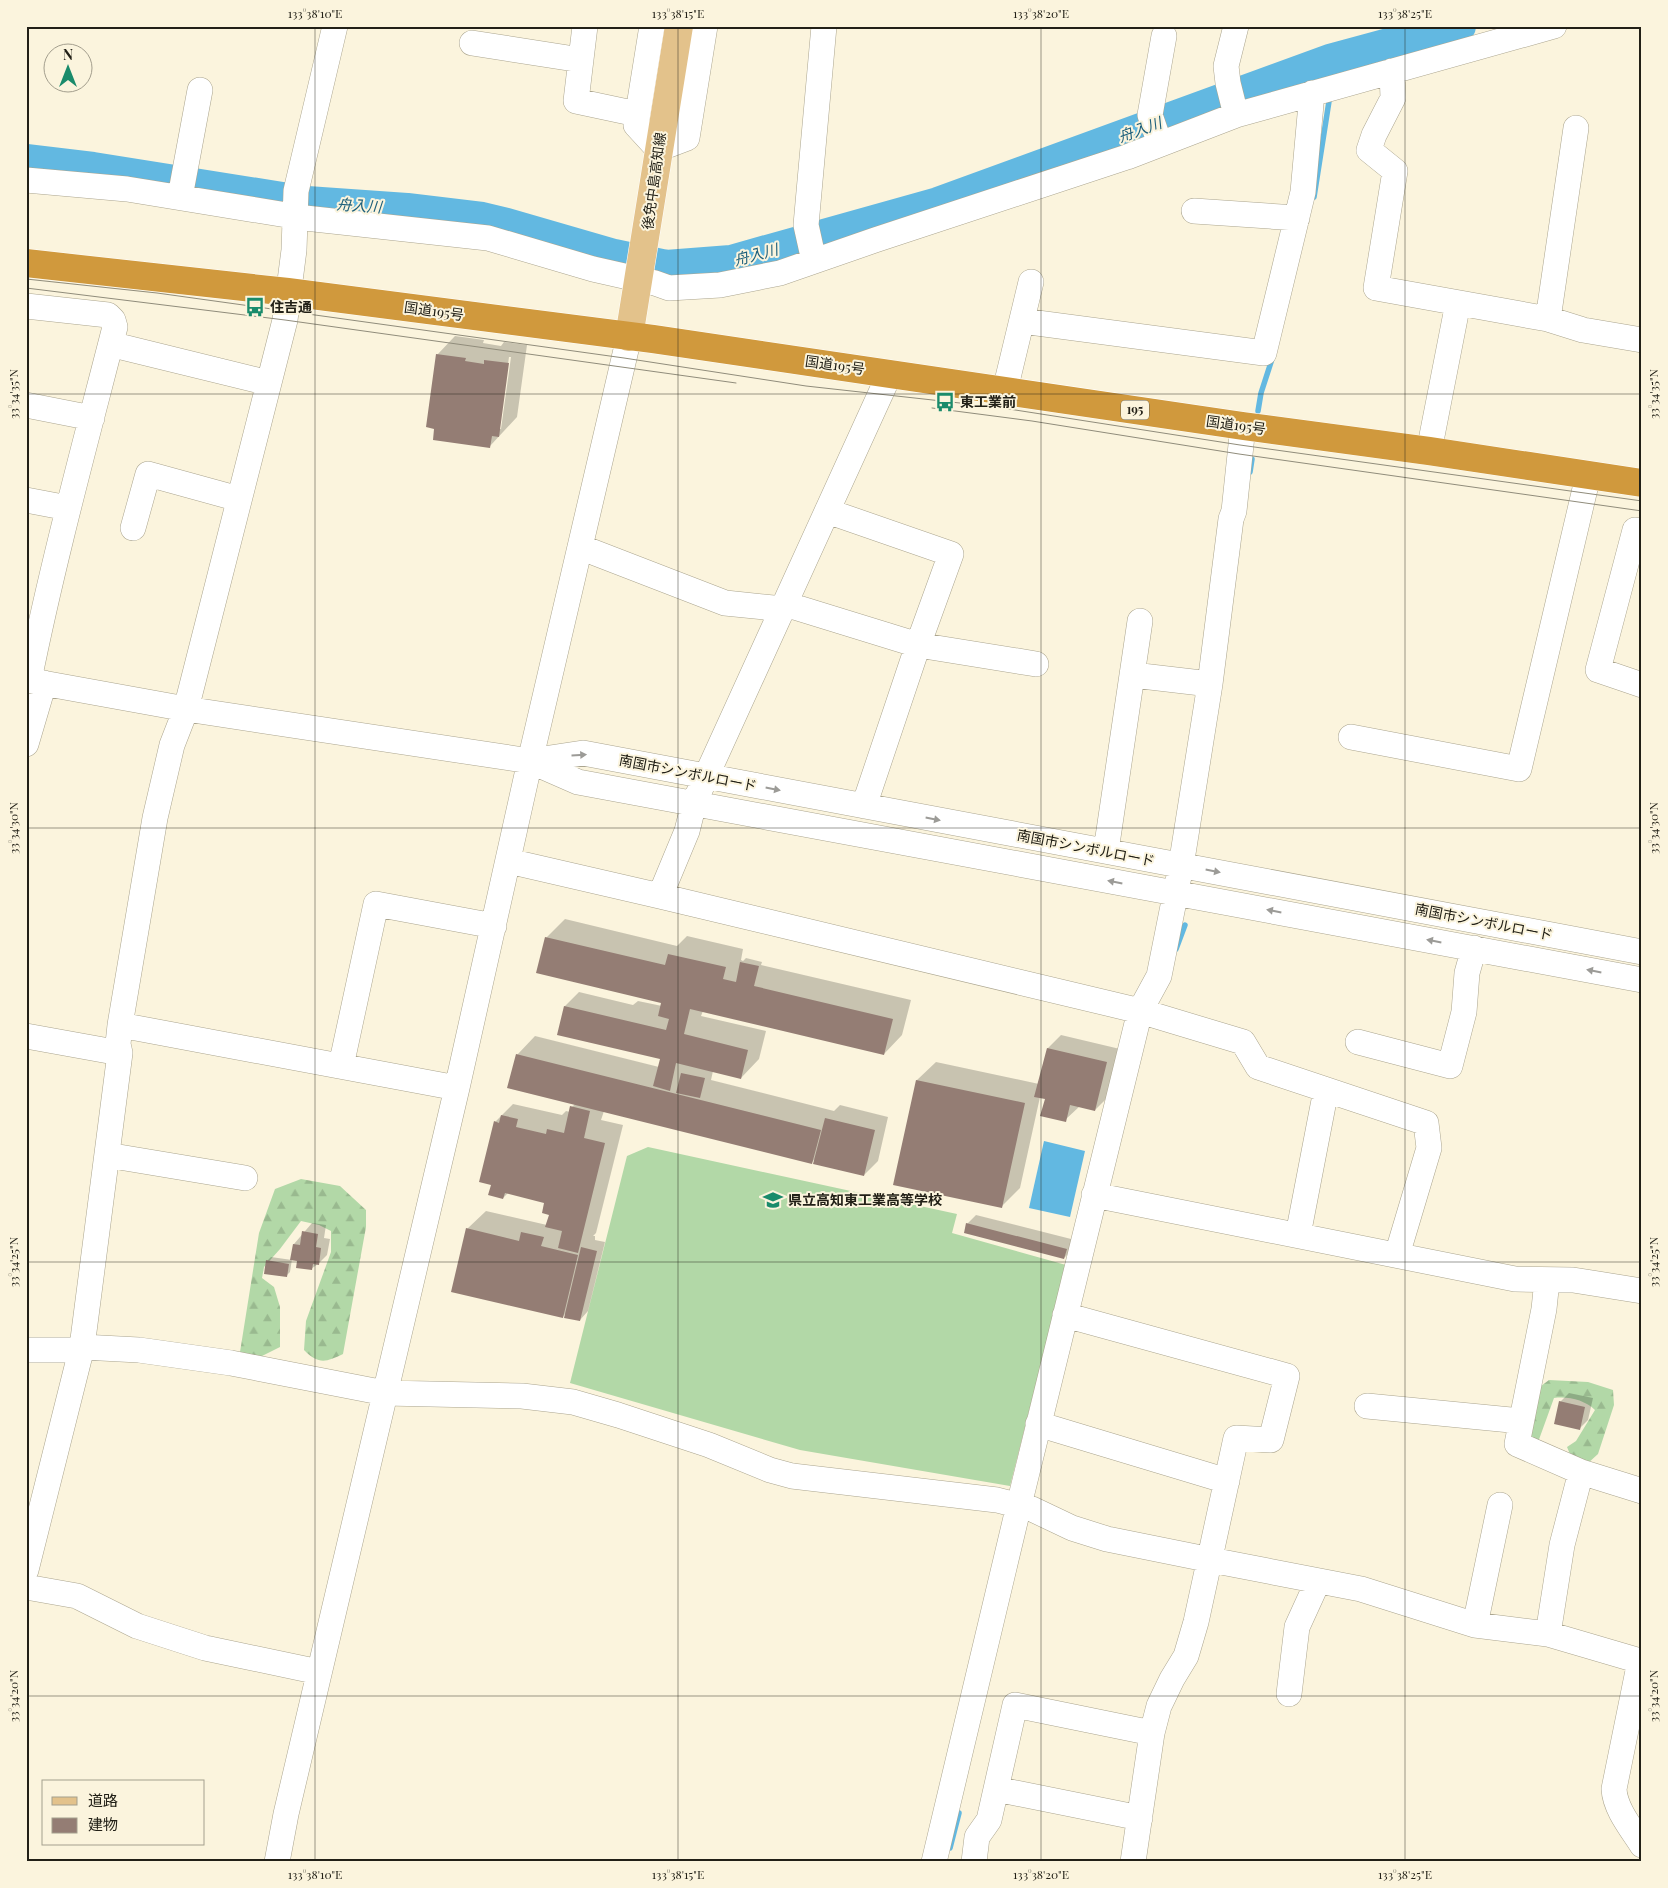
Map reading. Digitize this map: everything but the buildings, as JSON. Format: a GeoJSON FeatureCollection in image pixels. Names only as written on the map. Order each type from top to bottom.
{"type":"FeatureCollection","features":[{"type":"Feature","properties":{"kind":"highway","name":"国道195号"},"geometry":{"type":"LineString","coordinates":[[26,263],[288,292],[629,336],[1642,483]]}},
{"type":"Feature","properties":{"kind":"main road","name":"後免中島高知線"},"geometry":{"type":"LineString","coordinates":[[629,336],[679,26]]}},
{"type":"Feature","properties":{"kind":"street"},"geometry":{"type":"LineString","coordinates":[[26,1570],[82,1348],[120,1053],[118,1044],[120,1025],[155,818],[172,745],[186,709],[285,320],[292,267],[296,206],[335,26]]}},
{"type":"Feature","properties":{"kind":"street"},"geometry":{"type":"LineString","coordinates":[[585,26],[576,101],[637,114]]}},
{"type":"Feature","properties":{"kind":"street"},"geometry":{"type":"LineString","coordinates":[[652,26],[636,125],[658,149],[687,138],[705,26]]}},
{"type":"Feature","properties":{"kind":"street"},"geometry":{"type":"LineString","coordinates":[[814,261],[806,225],[824,26]]}},
{"type":"Feature","properties":{"kind":"street"},"geometry":{"type":"LineString","coordinates":[[1236,26],[1226,66],[1236,115]]}},
{"type":"Feature","properties":{"kind":"street"},"geometry":{"type":"LineString","coordinates":[[26,180],[127,189],[180,198],[296,206],[488,238],[593,269],[640,268],[669,288],[720,285],[780,273],[1127,157],[1236,115],[1554,26]]}},
{"type":"Feature","properties":{"kind":"street"},"geometry":{"type":"LineString","coordinates":[[1160,144],[1150,115],[1164,36]]}},
{"type":"Feature","properties":{"kind":"street"},"geometry":{"type":"LineString","coordinates":[[472,43],[581,60]]}},
{"type":"Feature","properties":{"kind":"street"},"geometry":{"type":"LineString","coordinates":[[1392,71],[1393,98],[1374,135],[1369,150],[1395,171],[1376,288],[1548,319],[1583,330],[1642,340]]}},
{"type":"Feature","properties":{"kind":"street"},"geometry":{"type":"LineString","coordinates":[[180,198],[200,90]]}},
{"type":"Feature","properties":{"kind":"street"},"geometry":{"type":"LineString","coordinates":[[1022,321],[1264,353],[1303,192],[1312,93]]}},
{"type":"Feature","properties":{"kind":"street"},"geometry":{"type":"LineString","coordinates":[[1548,319],[1576,128]]}},
{"type":"Feature","properties":{"kind":"street"},"geometry":{"type":"LineString","coordinates":[[1194,211],[1296,218]]}},
{"type":"Feature","properties":{"kind":"street"},"geometry":{"type":"LineString","coordinates":[[1006,390],[1031,282]]}},
{"type":"Feature","properties":{"kind":"street"},"geometry":{"type":"LineString","coordinates":[[1429,451],[1458,303]]}},
{"type":"Feature","properties":{"kind":"street"},"geometry":{"type":"LineString","coordinates":[[26,306],[108,315],[113,320],[115,326],[68,508],[33,681],[26,744]]}},
{"type":"Feature","properties":{"kind":"street"},"geometry":{"type":"LineString","coordinates":[[277,1862],[286,1814],[319,1672],[458,1088],[530,761],[629,336]]}},
{"type":"Feature","properties":{"kind":"street"},"geometry":{"type":"LineString","coordinates":[[122,346],[269,383]]}},
{"type":"Feature","properties":{"kind":"street"},"geometry":{"type":"LineString","coordinates":[[660,896],[687,830],[694,803],[890,373]]}},
{"type":"Feature","properties":{"kind":"street"},"geometry":{"type":"LineString","coordinates":[[26,405],[92,418]]}},
{"type":"Feature","properties":{"kind":"street"},"geometry":{"type":"LineString","coordinates":[[934,1862],[1038,1424],[1140,1010],[1159,976],[1181,866],[1210,684],[1231,519],[1234,511],[1243,426]]}},
{"type":"Feature","properties":{"kind":"street"},"geometry":{"type":"LineString","coordinates":[[133,528],[148,474],[239,499]]}},
{"type":"Feature","properties":{"kind":"street"},"geometry":{"type":"LineString","coordinates":[[1352,737],[1519,769],[1588,476]]}},
{"type":"Feature","properties":{"kind":"street"},"geometry":{"type":"LineString","coordinates":[[26,500],[68,508]]}},
{"type":"Feature","properties":{"kind":"street"},"geometry":{"type":"LineString","coordinates":[[827,511],[951,554],[864,806]]}},
{"type":"Feature","properties":{"kind":"street"},"geometry":{"type":"LineString","coordinates":[[1642,531],[1635,530],[1598,670],[1642,685]]}},
{"type":"Feature","properties":{"kind":"street"},"geometry":{"type":"LineString","coordinates":[[580,547],[725,603],[784,606],[918,645],[1036,664]]}},
{"type":"Feature","properties":{"kind":"street"},"geometry":{"type":"LineString","coordinates":[[1105,851],[1108,844],[1140,622]]}},
{"type":"Feature","properties":{"kind":"street"},"geometry":{"type":"LineString","coordinates":[[1133,675],[1210,684]]}},
{"type":"Feature","properties":{"kind":"street"},"geometry":{"type":"LineString","coordinates":[[33,681],[186,709],[530,761]]}},
{"type":"Feature","properties":{"kind":"street","name":"南国市シンボルロード"},"geometry":{"type":"LineString","coordinates":[[530,761],[583,753],[1642,952]]}},
{"type":"Feature","properties":{"kind":"street","name":"南国市シンボルロード"},"geometry":{"type":"LineString","coordinates":[[530,761],[578,782],[1642,980]]}},
{"type":"Feature","properties":{"kind":"street"},"geometry":{"type":"LineString","coordinates":[[508,861],[1140,1010],[1243,1042],[1258,1067],[1426,1123],[1429,1148],[1397,1255]]}},
{"type":"Feature","properties":{"kind":"street"},"geometry":{"type":"LineString","coordinates":[[341,1066],[376,904],[494,926]]}},
{"type":"Feature","properties":{"kind":"street"},"geometry":{"type":"LineString","coordinates":[[1358,1042],[1450,1066],[1464,1012],[1467,973],[1474,948]]}},
{"type":"Feature","properties":{"kind":"street"},"geometry":{"type":"LineString","coordinates":[[120,1025],[458,1088]]}},
{"type":"Feature","properties":{"kind":"street"},"geometry":{"type":"LineString","coordinates":[[26,1036],[120,1053]]}},
{"type":"Feature","properties":{"kind":"street"},"geometry":{"type":"LineString","coordinates":[[1298,1235],[1326,1090]]}},
{"type":"Feature","properties":{"kind":"street"},"geometry":{"type":"LineString","coordinates":[[107,1155],[245,1178]]}},
{"type":"Feature","properties":{"kind":"street"},"geometry":{"type":"LineString","coordinates":[[1094,1195],[1515,1279],[1573,1280],[1642,1291]]}},
{"type":"Feature","properties":{"kind":"street"},"geometry":{"type":"LineString","coordinates":[[1547,1280],[1544,1309],[1516,1444],[1581,1472],[1642,1490]]}},
{"type":"Feature","properties":{"kind":"street"},"geometry":{"type":"LineString","coordinates":[[1065,1315],[1287,1376],[1271,1440],[1236,1438],[1196,1622],[1186,1656],[1159,1706],[1152,1733],[1133,1862]]}},
{"type":"Feature","properties":{"kind":"street"},"geometry":{"type":"LineString","coordinates":[[26,1350],[82,1348],[139,1350],[231,1363],[385,1393],[522,1396],[573,1402],[618,1414],[709,1444],[770,1470],[792,1476],[996,1500],[1032,1509],[1072,1528],[1107,1539],[1361,1589],[1475,1626],[1548,1634],[1641,1660],[1614,1789],[1620,1810],[1642,1845]]}},
{"type":"Feature","properties":{"kind":"street"},"geometry":{"type":"LineString","coordinates":[[1367,1406],[1521,1421]]}},
{"type":"Feature","properties":{"kind":"street"},"geometry":{"type":"LineString","coordinates":[[1038,1424],[1227,1481]]}},
{"type":"Feature","properties":{"kind":"street"},"geometry":{"type":"LineString","coordinates":[[1548,1634],[1562,1544],[1581,1472]]}},
{"type":"Feature","properties":{"kind":"street"},"geometry":{"type":"LineString","coordinates":[[1475,1626],[1500,1505]]}},
{"type":"Feature","properties":{"kind":"street"},"geometry":{"type":"LineString","coordinates":[[1290,1694],[1296,1627],[1318,1581]]}},
{"type":"Feature","properties":{"kind":"street"},"geometry":{"type":"LineString","coordinates":[[26,1587],[77,1596],[137,1626],[205,1648],[319,1672]]}},
{"type":"Feature","properties":{"kind":"street"},"geometry":{"type":"LineString","coordinates":[[974,1862],[978,1837],[989,1820],[1015,1704],[1152,1733]]}},
{"type":"Feature","properties":{"kind":"street"},"geometry":{"type":"LineString","coordinates":[[996,1789],[1140,1818]]}},
{"type":"Feature","properties":{"kind":"green space"},"geometry":{"type":"Polygon","coordinates":[[[648,1147],[957,1214],[952,1233],[1066,1265],[1010,1486],[800,1450],[570,1383],[627,1156],[648,1147]]]}},
{"type":"Feature","properties":{"kind":"green space"},"geometry":{"type":"Polygon","coordinates":[[[301,1179],[340,1186],[366,1210],[366,1227],[343,1354],[323,1361],[314,1358],[304,1350],[306,1321],[331,1252],[331,1231],[319,1225],[301,1221],[264,1267],[262,1278],[274,1287],[280,1307],[280,1347],[254,1360],[240,1352],[259,1233],[275,1189],[301,1179]]]}},
{"type":"Feature","properties":{"kind":"green space"},"geometry":{"type":"Polygon","coordinates":[[[1549,1380],[1588,1382],[1613,1390],[1614,1405],[1598,1454],[1587,1464],[1572,1459],[1567,1447],[1576,1441],[1595,1410],[1581,1401],[1570,1398],[1554,1398],[1537,1445],[1526,1439],[1541,1386],[1549,1380]]]}},
{"type":"Feature","properties":{"kind":"water"},"geometry":{"type":"Polygon","coordinates":[[[1044,1141],[1085,1151],[1070,1217],[1029,1208],[1044,1141]]]}},
{"type":"Feature","properties":{"kind":"waterway","name":"舟入川"},"geometry":{"type":"LineString","coordinates":[[26,161],[93,169],[307,203],[407,210],[482,219],[614,256],[666,267],[731,262],[938,204],[1330,61],[1459,26]]}},
{"type":"Feature","properties":{"kind":"waterway"},"geometry":{"type":"LineString","coordinates":[[1330,61],[1330,83]]}},
{"type":"Feature","properties":{"kind":"waterway"},"geometry":{"type":"LineString","coordinates":[[1314,197],[1330,95]]}},
{"type":"Feature","properties":{"kind":"waterway"},"geometry":{"type":"LineString","coordinates":[[1258,411],[1261,393],[1273,356]]}},
{"type":"Feature","properties":{"kind":"waterway"},"geometry":{"type":"LineString","coordinates":[[1250,472],[1252,459]]}},
{"type":"Feature","properties":{"kind":"waterway"},"geometry":{"type":"LineString","coordinates":[[1176,949],[1185,925]]}},
{"type":"Feature","properties":{"kind":"waterway"},"geometry":{"type":"LineString","coordinates":[[950,1848],[959,1813]]}},
{"type":"Feature","properties":{"kind":"tram line"},"geometry":{"type":"LineString","coordinates":[[26,279],[157,293],[624,358],[806,386],[996,407],[1240,445],[1642,501]]}},
{"type":"Feature","properties":{"kind":"tram line"},"geometry":{"type":"LineString","coordinates":[[26,288],[285,320],[736,383]]}},
{"type":"Feature","properties":{"kind":"tram line"},"geometry":{"type":"LineString","coordinates":[[932,408],[1642,511]]}},
{"type":"Feature","properties":{"kind":"place","name":"住吉通"},"geometry":{"type":"Point","coordinates":[255,307]}},
{"type":"Feature","properties":{"kind":"place","name":"東工業前"},"geometry":{"type":"Point","coordinates":[945,402]}},
{"type":"Feature","properties":{"kind":"place","name":"県立高知東工業高等学校"},"geometry":{"type":"Point","coordinates":[773,1200]}}]}
